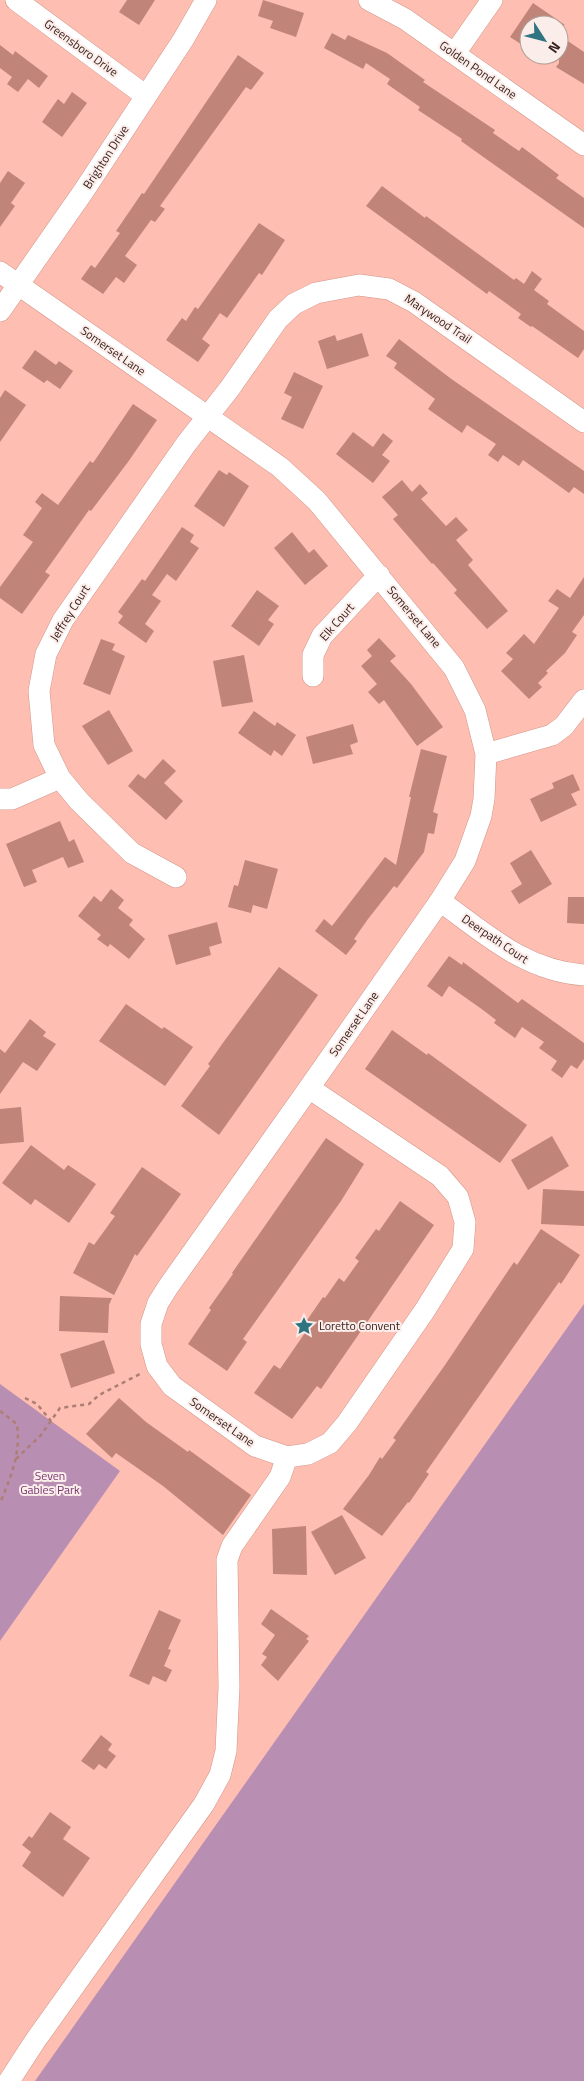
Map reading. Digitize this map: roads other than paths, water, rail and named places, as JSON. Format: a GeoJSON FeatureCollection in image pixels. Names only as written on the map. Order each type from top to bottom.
{"type":"FeatureCollection","features":[{"type":"Feature","properties":{"kind":"street","name":"Greensboro Drive"},"geometry":{"type":"LineString","coordinates":[[16,0],[146,96]]}},
{"type":"Feature","properties":{"kind":"street","name":"Brighton Drive"},"geometry":{"type":"LineString","coordinates":[[0,311],[83,192],[183,40],[206,0]]}},
{"type":"Feature","properties":{"kind":"street","name":"Golden Pond Lane"},"geometry":{"type":"LineString","coordinates":[[370,0],[406,19],[584,145]]}},
{"type":"Feature","properties":{"kind":"street"},"geometry":{"type":"LineString","coordinates":[[455,53],[492,0]]}},
{"type":"Feature","properties":{"kind":"street","name":"Somerset Lane"},"geometry":{"type":"LineString","coordinates":[[0,272],[280,467],[317,501],[440,649],[458,674],[475,710],[486,754],[484,799],[473,842],[458,873],[158,1303],[151,1324],[151,1344],[157,1366],[172,1386],[255,1446],[287,1457],[308,1454],[330,1443],[347,1423],[463,1249],[465,1222],[458,1197],[440,1176],[309,1088]]}},
{"type":"Feature","properties":{"kind":"street","name":"Marywood Trail"},"geometry":{"type":"LineString","coordinates":[[207,416],[278,320],[294,304],[316,293],[359,285],[389,289],[414,302],[584,422]]}},
{"type":"Feature","properties":{"kind":"street","name":"Jeffrey Court"},"geometry":{"type":"LineString","coordinates":[[176,877],[132,853],[79,801],[60,778],[44,746],[39,691],[46,654],[63,620],[207,416]]}},
{"type":"Feature","properties":{"kind":"street","name":"Elk Court"},"geometry":{"type":"LineString","coordinates":[[313,676],[312,655],[322,636],[379,575]]}},
{"type":"Feature","properties":{"kind":"street"},"geometry":{"type":"LineString","coordinates":[[486,754],[552,735],[564,726],[584,700]]}},
{"type":"Feature","properties":{"kind":"street"},"geometry":{"type":"LineString","coordinates":[[0,799],[12,799],[60,778]]}},
{"type":"Feature","properties":{"kind":"street","name":"Deerpath Court"},"geometry":{"type":"LineString","coordinates":[[440,901],[523,960],[549,970],[584,975]]}},
{"type":"Feature","properties":{"kind":"street"},"geometry":{"type":"LineString","coordinates":[[9,2081],[35,2041],[204,1804],[220,1775],[226,1752],[229,1687],[226,1560],[232,1546],[280,1477],[287,1457]]}},
{"type":"Feature","properties":{"kind":"place","name":"Loretto Convent"},"geometry":{"type":"Point","coordinates":[304,1326]}},
{"type":"Feature","properties":{"kind":"park label","name":"Seven Gables Park"},"geometry":{"type":"Point","coordinates":[50,1483]}}]}
